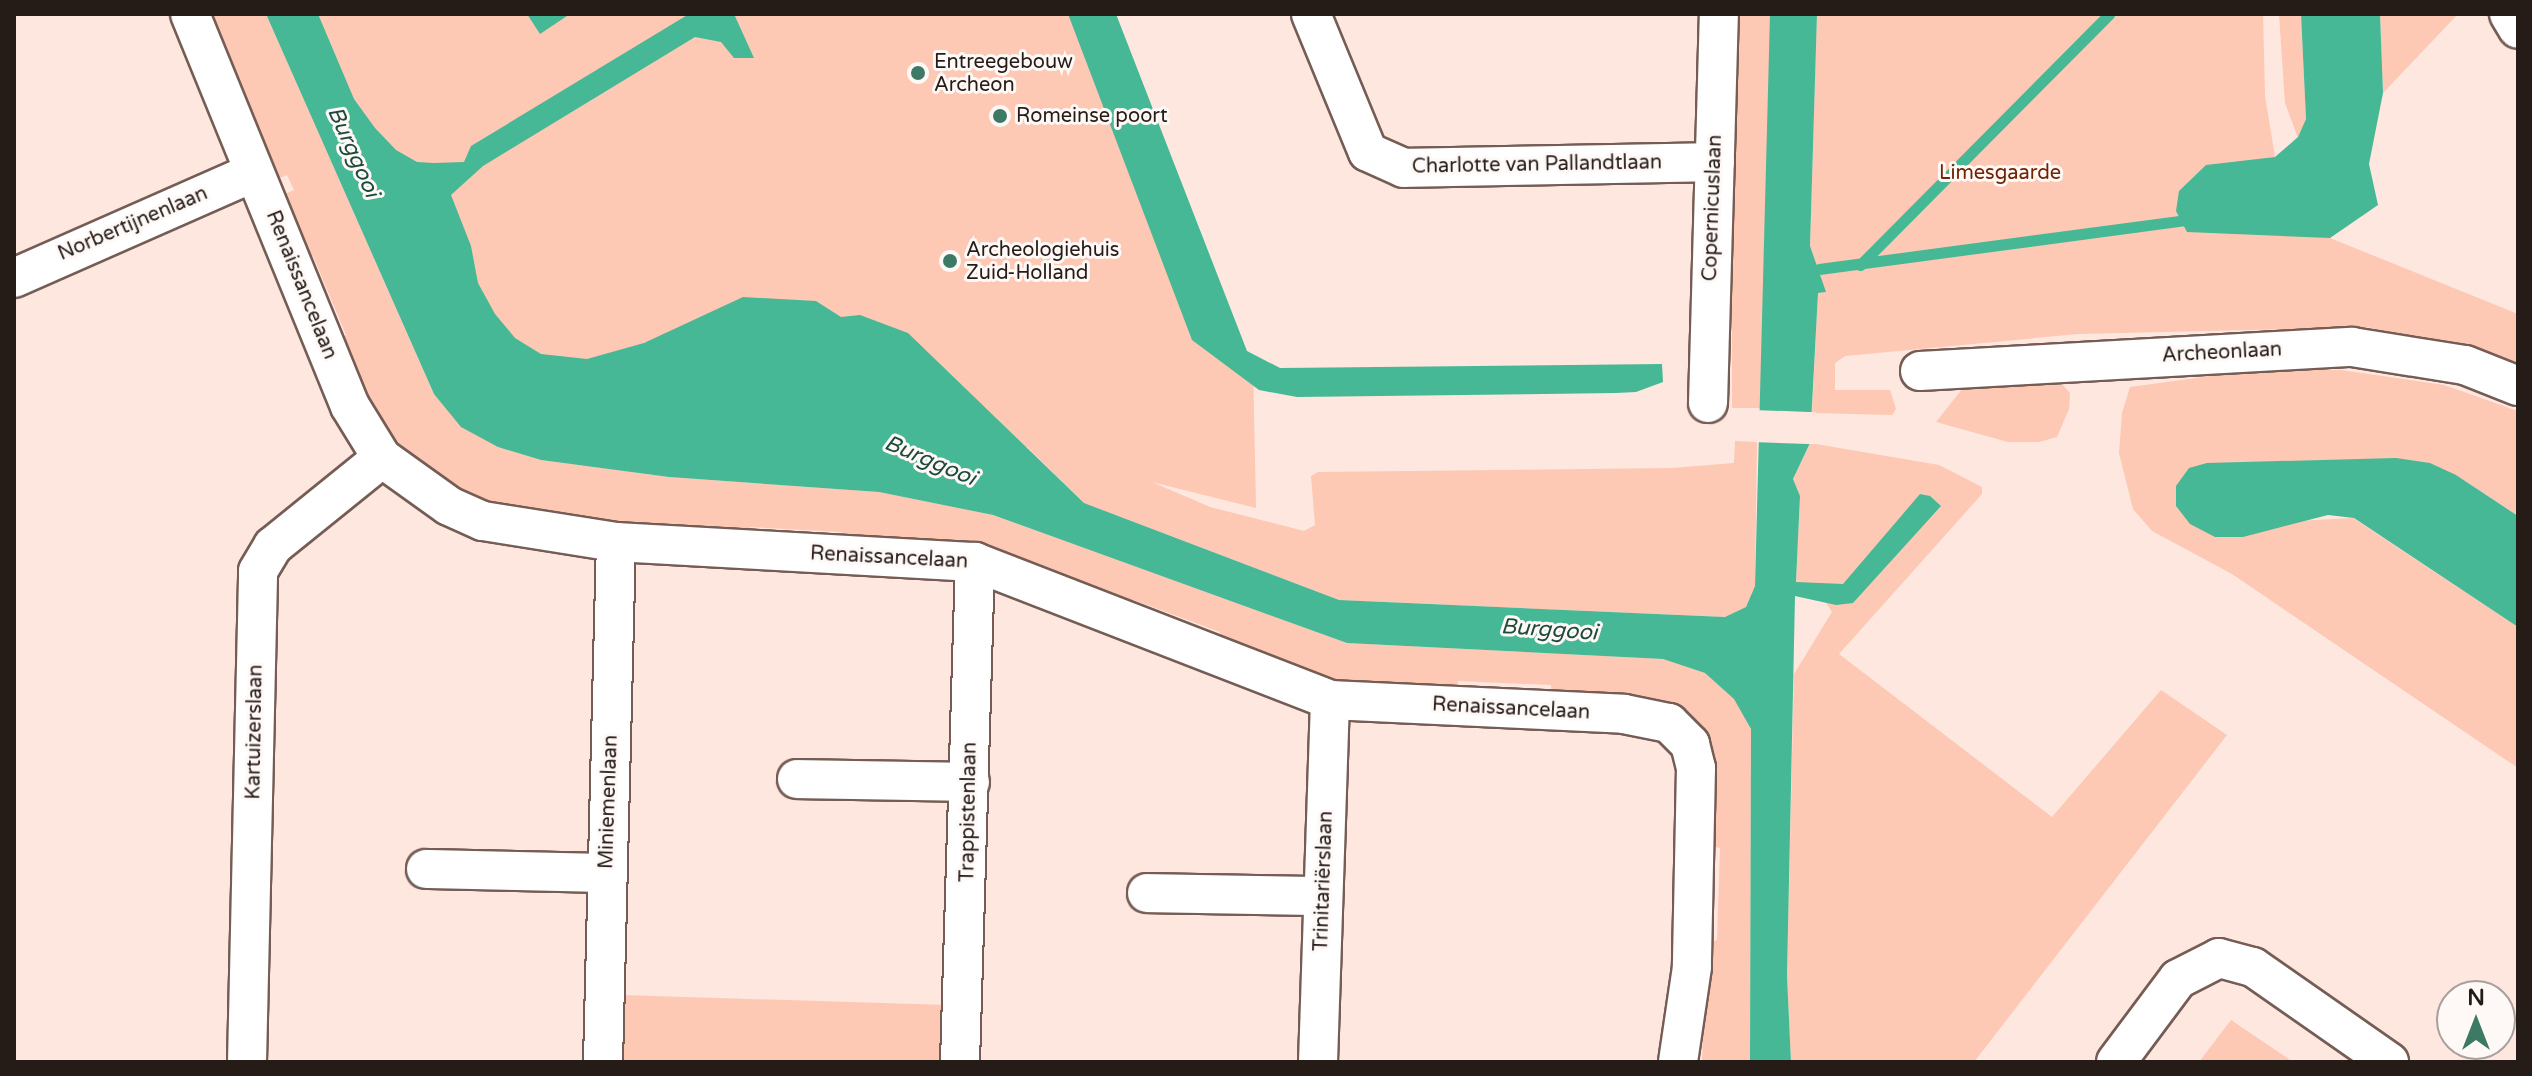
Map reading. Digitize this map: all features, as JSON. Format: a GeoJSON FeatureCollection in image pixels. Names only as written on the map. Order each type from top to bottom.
{"type":"FeatureCollection","features":[{"type":"Feature","properties":{"kind":"street","name":"Renaissancelaan"},"geometry":{"type":"LineString","coordinates":[[190,14],[350,406],[382,458],[449,506],[483,521],[616,542],[975,562],[1330,700],[1624,714],[1669,723],[1690,744],[1696,768],[1692,967],[1678,1062]]}},
{"type":"Feature","properties":{"kind":"street","name":"Charlotte van Pallandtlaan"},"geometry":{"type":"LineString","coordinates":[[1311,14],[1368,152],[1404,168],[1715,162]]}},
{"type":"Feature","properties":{"kind":"street","name":"Copernicuslaan"},"geometry":{"type":"LineString","coordinates":[[1708,403],[1719,14]]}},
{"type":"Feature","properties":{"kind":"street"},"geometry":{"type":"LineString","coordinates":[[2509,14],[2518,29]]}},
{"type":"Feature","properties":{"kind":"street","name":"Norbertijnenlaan"},"geometry":{"type":"LineString","coordinates":[[14,278],[254,172]]}},
{"type":"Feature","properties":{"kind":"street","name":"Archeonlaan"},"geometry":{"type":"LineString","coordinates":[[1920,371],[2352,347],[2465,365],[2518,386]]}},
{"type":"Feature","properties":{"kind":"street","name":"Kartuizerslaan"},"geometry":{"type":"LineString","coordinates":[[247,1062],[258,571],[273,546],[382,458]]}},
{"type":"Feature","properties":{"kind":"street","name":"Miniemenlaan"},"geometry":{"type":"LineString","coordinates":[[603,1062],[616,542]]}},
{"type":"Feature","properties":{"kind":"street","name":"Trappistenlaan"},"geometry":{"type":"LineString","coordinates":[[960,1062],[975,562]]}},
{"type":"Feature","properties":{"kind":"street","name":"Trinitariërslaan"},"geometry":{"type":"LineString","coordinates":[[1318,1062],[1330,700]]}},
{"type":"Feature","properties":{"kind":"street"},"geometry":{"type":"LineString","coordinates":[[797,779],[970,782]]}},
{"type":"Feature","properties":{"kind":"street"},"geometry":{"type":"LineString","coordinates":[[426,869],[607,873]]}},
{"type":"Feature","properties":{"kind":"street"},"geometry":{"type":"LineString","coordinates":[[1147,893],[1323,896]]}},
{"type":"Feature","properties":{"kind":"street"},"geometry":{"type":"LineString","coordinates":[[2116,1062],[2178,979],[2219,958],[2253,967],[2389,1062]]}},
{"type":"Feature","properties":{"kind":"green space"},"geometry":{"type":"Polygon","coordinates":[[[212,14],[266,14],[434,394],[498,447],[541,460],[669,477],[879,492],[993,515],[1347,643],[1663,659],[1705,673],[1735,699],[1751,729],[1750,1062],[1702,1062],[1706,944],[1717,940],[1720,848],[1711,846],[1708,740],[1694,718],[1677,707],[1552,694],[1551,685],[1458,681],[1457,689],[1346,687],[1219,641],[1220,632],[1134,600],[1130,607],[844,541],[842,532],[750,527],[748,536],[594,526],[593,517],[502,503],[499,510],[467,501],[404,452],[375,415],[340,340],[346,335],[313,256],[305,258],[276,198],[294,190],[287,175],[270,182],[227,72],[234,68],[212,14]]]}},
{"type":"Feature","properties":{"kind":"green space"},"geometry":{"type":"Polygon","coordinates":[[[284,14],[1096,14],[1253,365],[1256,508],[1152,482],[1210,507],[1304,531],[1315,525],[1311,476],[1318,472],[1672,468],[1734,463],[1735,441],[1757,442],[1755,586],[1746,607],[1726,617],[1339,600],[1084,503],[1027,447],[500,434],[284,14]]]}},
{"type":"Feature","properties":{"kind":"green space"},"geometry":{"type":"Polygon","coordinates":[[[1732,14],[1770,14],[1770,408],[1732,408],[1732,14]]]}},
{"type":"Feature","properties":{"kind":"green space","name":"Limesgaarde"},"geometry":{"type":"Polygon","coordinates":[[[1817,14],[2263,14],[2265,96],[2275,157],[2266,158],[2292,234],[2330,238],[2518,314],[2518,362],[2367,327],[2078,334],[1845,356],[1835,363],[1835,390],[1890,390],[1896,409],[1892,415],[1812,413],[1818,293],[1825,292],[1810,247],[1817,14]]]}},
{"type":"Feature","properties":{"kind":"green space"},"geometry":{"type":"Polygon","coordinates":[[[2279,14],[2301,14],[2306,119],[2298,138],[2285,103],[2279,14]]]}},
{"type":"Feature","properties":{"kind":"green space"},"geometry":{"type":"Polygon","coordinates":[[[2380,14],[2458,14],[2383,93],[2380,14]]]}},
{"type":"Feature","properties":{"kind":"green space"},"geometry":{"type":"Polygon","coordinates":[[[2255,370],[2341,370],[2444,385],[2518,411],[2518,516],[2456,475],[2176,486],[2297,521],[2353,518],[2518,627],[2518,768],[2232,574],[2152,531],[2133,509],[2119,453],[2122,413],[2130,387],[2255,370]]]}},
{"type":"Feature","properties":{"kind":"green space"},"geometry":{"type":"Polygon","coordinates":[[[2061,383],[2070,393],[2069,409],[2057,437],[2039,442],[2008,442],[1936,422],[1963,388],[2061,383]]]}},
{"type":"Feature","properties":{"kind":"green space"},"geometry":{"type":"Polygon","coordinates":[[[1810,443],[1939,465],[1982,487],[1982,494],[1839,654],[2052,817],[2161,690],[2227,735],[1974,1062],[1791,1062],[1787,976],[1794,674],[1832,612],[1823,598],[1796,583],[1800,497],[1793,479],[1810,443]]]}},
{"type":"Feature","properties":{"kind":"green space"},"geometry":{"type":"Polygon","coordinates":[[[621,995],[947,1005],[948,1062],[619,1062],[621,995]]]}},
{"type":"Feature","properties":{"kind":"green space"},"geometry":{"type":"Polygon","coordinates":[[[2231,1020],[2293,1062],[2199,1062],[2231,1020]]]}},
{"type":"Feature","properties":{"kind":"water","name":"Burggooi"},"geometry":{"type":"Polygon","coordinates":[[[266,14],[318,14],[354,99],[375,128],[396,150],[417,162],[434,163],[464,162],[471,146],[689,14],[734,14],[754,58],[734,58],[721,42],[695,37],[483,166],[451,195],[471,246],[478,283],[495,314],[515,338],[541,354],[587,359],[644,343],[743,297],[816,301],[841,317],[860,315],[908,333],[1084,503],[1339,600],[1725,617],[1746,607],[1755,586],[1770,14],[1817,14],[1810,246],[1826,292],[1818,293],[1810,443],[1793,479],[1800,496],[1796,582],[1843,584],[1920,494],[1930,496],[1941,506],[1853,603],[1836,605],[1795,596],[1787,976],[1791,1062],[1750,1062],[1751,729],[1734,699],[1705,673],[1663,659],[1347,643],[993,515],[879,492],[669,477],[541,460],[498,447],[461,427],[434,394],[266,14]]]}},
{"type":"Feature","properties":{"kind":"water"},"geometry":{"type":"Polygon","coordinates":[[[527,14],[570,14],[540,34],[527,14]]]}},
{"type":"Feature","properties":{"kind":"water"},"geometry":{"type":"Polygon","coordinates":[[[1068,14],[1116,14],[1247,351],[1280,368],[1662,364],[1663,382],[1636,392],[1616,393],[1297,397],[1259,390],[1192,340],[1068,14]]]}},
{"type":"Feature","properties":{"kind":"water"},"geometry":{"type":"Polygon","coordinates":[[[2301,14],[2380,14],[2383,93],[2369,164],[2378,205],[2330,238],[2187,232],[2176,211],[2179,191],[2206,165],[2275,157],[2298,137],[2306,119],[2301,14]]]}},
{"type":"Feature","properties":{"kind":"water"},"geometry":{"type":"Polygon","coordinates":[[[2396,458],[2430,463],[2456,475],[2518,516],[2518,627],[2354,518],[2328,515],[2243,537],[2215,537],[2190,524],[2176,506],[2176,486],[2189,468],[2207,463],[2396,458]]]}},
{"type":"Feature","properties":{"kind":"pier"},"geometry":{"type":"Polygon","coordinates":[[[1753,410],[1816,412],[1815,444],[1752,442],[1753,410]]]}},
{"type":"Feature","properties":{"kind":"waterway"},"geometry":{"type":"LineString","coordinates":[[1860,265],[2109,14]]}},
{"type":"Feature","properties":{"kind":"waterway"},"geometry":{"type":"LineString","coordinates":[[1819,269],[2195,219]]}},
{"type":"Feature","properties":{"kind":"place","name":"Entreegebouw Archeon"},"geometry":{"type":"Point","coordinates":[918,73]}},
{"type":"Feature","properties":{"kind":"place","name":"Romeinse poort"},"geometry":{"type":"Point","coordinates":[1000,116]}},
{"type":"Feature","properties":{"kind":"place","name":"Archeologiehuis Zuid-Holland"},"geometry":{"type":"Point","coordinates":[950,261]}}]}
